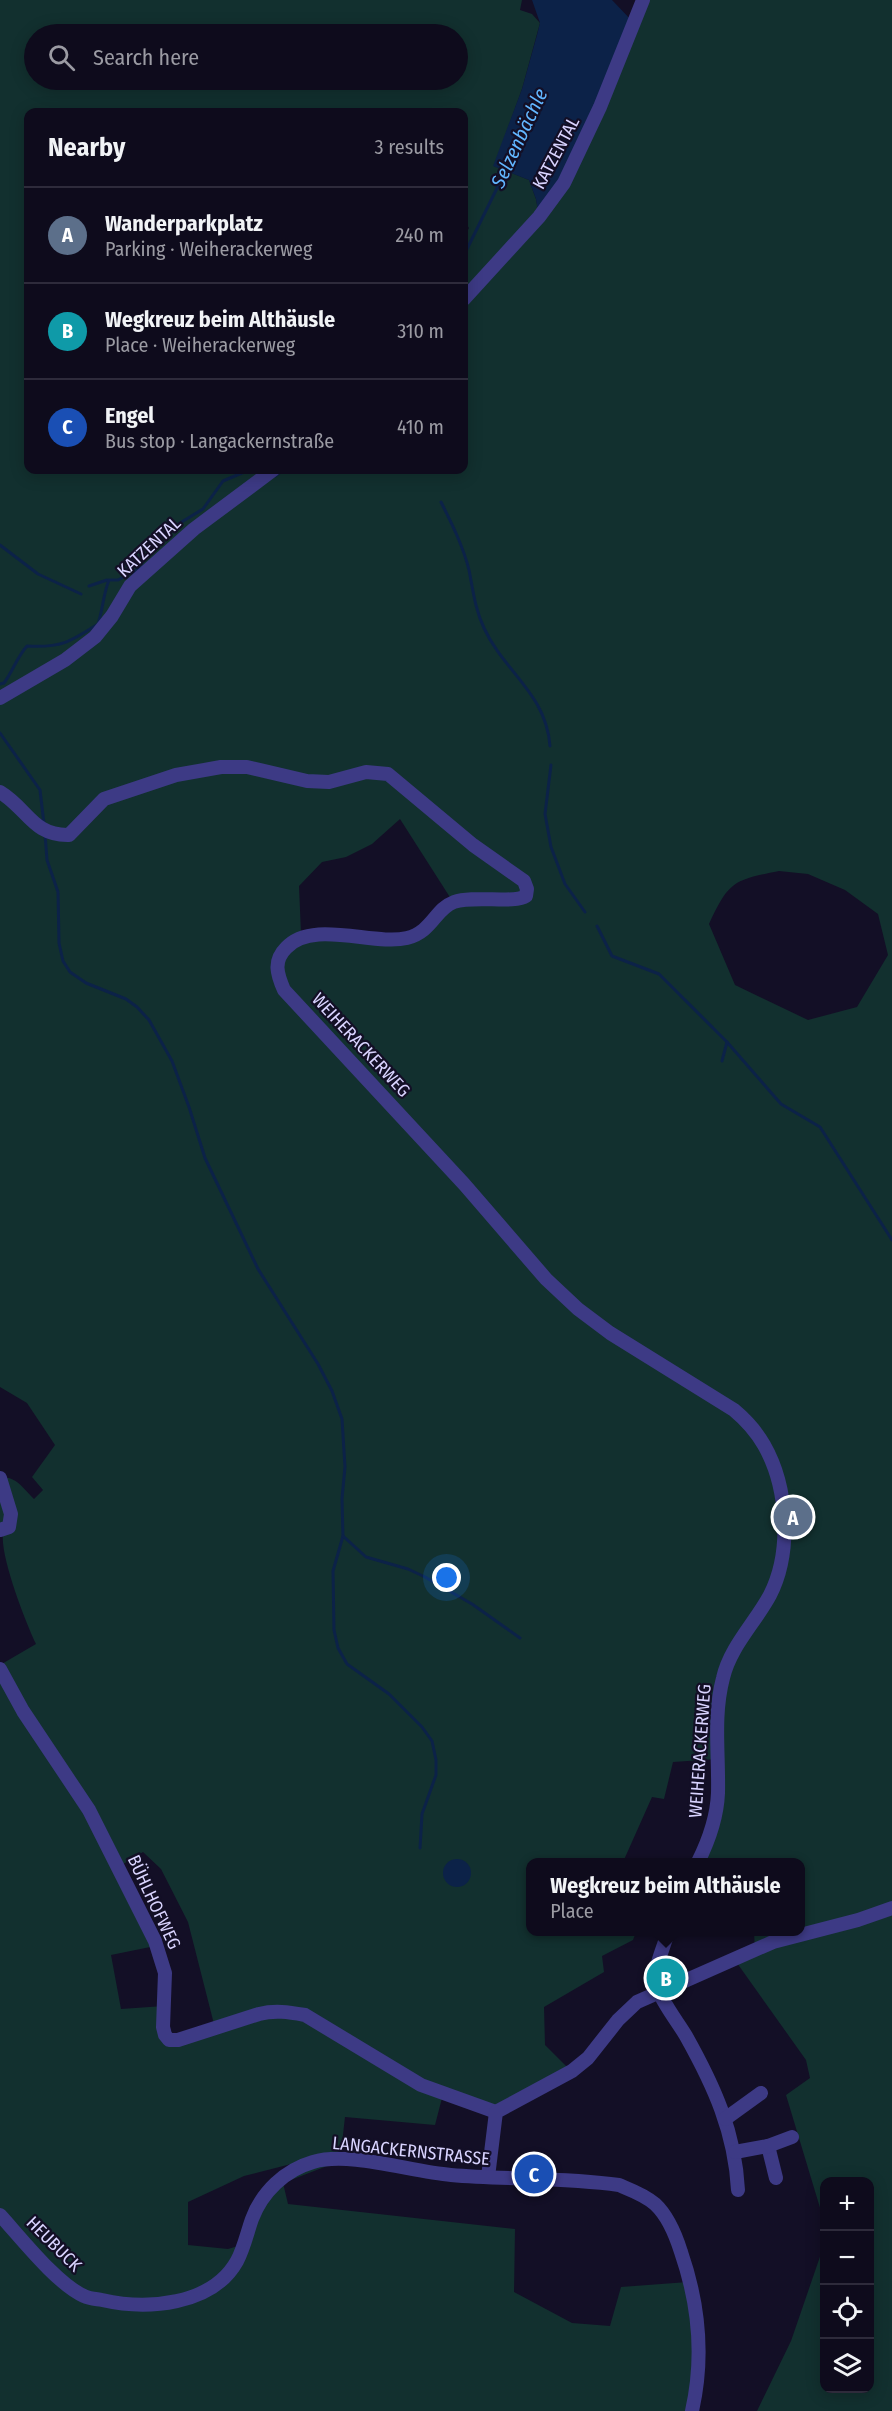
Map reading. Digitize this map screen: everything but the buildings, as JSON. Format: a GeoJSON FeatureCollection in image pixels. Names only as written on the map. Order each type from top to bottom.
{"type":"FeatureCollection","features":[{"type":"Feature","properties":{"kind":"street","name":"KATZENTAL"},"geometry":{"type":"LineString","coordinates":[[468,295],[539,217],[564,183],[600,107],[643,0]]}},
{"type":"Feature","properties":{"kind":"street","name":"KATZENTAL"},"geometry":{"type":"LineString","coordinates":[[0,698],[65,660],[95,637],[112,616],[130,586],[194,529],[268,474]]}},
{"type":"Feature","properties":{"kind":"street","name":"WEIHERACKERWEG"},"geometry":{"type":"LineString","coordinates":[[0,792],[19,806],[42,829],[56,835],[69,835],[104,799],[176,775],[221,767],[247,767],[307,781],[328,782],[366,772],[388,774],[473,844],[524,881],[527,889],[526,896],[520,900],[469,898],[453,902],[443,908],[434,921],[421,932],[408,938],[394,940],[337,935],[309,936],[291,942],[277,962],[277,974],[284,990],[464,1184],[546,1279],[578,1309],[610,1333],[734,1410],[751,1426],[770,1459],[778,1481],[783,1521],[777,1578],[769,1597],[732,1655],[723,1678],[717,1715],[718,1794],[716,1813],[700,1858]]}},
{"type":"Feature","properties":{"kind":"street"},"geometry":{"type":"LineString","coordinates":[[0,1478],[11,1514],[9,1527],[0,1530]]}},
{"type":"Feature","properties":{"kind":"street","name":"BÜHLHOFWEG"},"geometry":{"type":"LineString","coordinates":[[0,1670],[23,1711],[89,1810],[155,1941],[165,1973],[163,2027],[169,2040],[178,2040],[273,2011],[296,2013],[321,2025],[421,2085],[496,2112]]}},
{"type":"Feature","properties":{"kind":"street"},"geometry":{"type":"LineString","coordinates":[[805,1934],[858,1920],[892,1908]]}},
{"type":"Feature","properties":{"kind":"street"},"geometry":{"type":"LineString","coordinates":[[667,1936],[655,1982],[714,2090],[735,2152],[738,2190]]}},
{"type":"Feature","properties":{"kind":"street"},"geometry":{"type":"LineString","coordinates":[[488,2177],[496,2112],[572,2071],[588,2058],[618,2020],[637,2002],[773,1942],[796,1936]]}},
{"type":"Feature","properties":{"kind":"street"},"geometry":{"type":"LineString","coordinates":[[725,2119],[760,2093]]}},
{"type":"Feature","properties":{"kind":"street"},"geometry":{"type":"LineString","coordinates":[[735,2152],[768,2146],[792,2137]]}},
{"type":"Feature","properties":{"kind":"street"},"geometry":{"type":"LineString","coordinates":[[768,2146],[776,2178]]}},
{"type":"Feature","properties":{"kind":"street","name":"LANGACKERNSTRASSE"},"geometry":{"type":"LineString","coordinates":[[85,2296],[127,2306],[153,2305],[185,2299],[216,2283],[236,2264],[253,2217],[274,2185],[292,2170],[314,2162],[345,2159],[435,2174],[619,2185],[633,2190],[656,2205],[677,2239],[690,2278],[698,2329],[698,2359],[692,2411]]}},
{"type":"Feature","properties":{"kind":"street","name":"HEUBUCK"},"geometry":{"type":"LineString","coordinates":[[0,2215],[59,2279],[85,2296]]}},
{"type":"Feature","properties":{"kind":"green space"},"geometry":{"type":"Polygon","coordinates":[[[0,0],[522,0],[520,10],[532,14],[540,23],[522,89],[494,166],[529,180],[539,216],[643,0],[892,0],[892,2411],[757,2411],[791,2341],[820,2257],[820,2393],[874,2393],[874,2177],[820,2177],[820,2208],[786,2095],[810,2078],[806,2060],[737,1963],[755,1951],[754,1936],[805,1936],[805,1858],[701,1858],[711,1832],[717,1759],[673,1762],[664,1799],[652,1797],[625,1858],[526,1858],[526,1936],[634,1936],[633,1940],[602,1956],[604,1972],[544,2007],[545,2045],[568,2068],[495,2107],[442,2098],[435,2125],[345,2117],[340,2161],[283,2183],[288,2204],[515,2229],[514,2292],[572,2323],[610,2326],[621,2287],[688,2282],[694,2299],[691,2411],[0,2411],[0,1665],[36,1644],[20,1605],[5,1557],[3,1534],[0,1532],[0,1478],[15,1481],[34,1499],[43,1490],[32,1477],[55,1445],[27,1403],[0,1387],[0,0]],[[400,819],[372,844],[346,857],[322,862],[299,886],[301,934],[408,938],[453,902],[400,819]],[[779,871],[742,880],[722,899],[709,924],[735,985],[808,1020],[857,1007],[888,955],[878,914],[845,890],[808,874],[779,871]],[[143,1852],[120,1866],[160,1945],[111,1955],[121,2009],[164,2006],[165,2035],[215,2028],[188,1922],[161,1869],[143,1852]],[[291,2164],[244,2176],[188,2202],[188,2245],[228,2249],[245,2244],[253,2217],[291,2164]]]}},
{"type":"Feature","properties":{"kind":"water"},"geometry":{"type":"Polygon","coordinates":[[[532,0],[612,0],[634,23],[600,107],[539,217],[536,199],[529,180],[493,166],[522,89],[540,23],[532,0]]]}},
{"type":"Feature","properties":{"kind":"water"},"geometry":{"type":"Polygon","coordinates":[[[457,1859],[467,1863],[471,1873],[467,1883],[457,1887],[447,1883],[443,1873],[447,1863],[457,1859]]]}},
{"type":"Feature","properties":{"kind":"waterway","name":"Selzenbächle"},"geometry":{"type":"LineString","coordinates":[[468,247],[507,168]]}},
{"type":"Feature","properties":{"kind":"waterway","name":"Selzenbächle"},"geometry":{"type":"LineString","coordinates":[[0,684],[4,683],[27,646],[57,645],[98,624],[109,580],[118,580],[137,570],[162,534],[203,509],[223,481],[240,474]]}},
{"type":"Feature","properties":{"kind":"waterway"},"geometry":{"type":"LineString","coordinates":[[441,502],[464,552],[476,607],[484,628],[492,644],[533,697],[541,711],[550,746]]}},
{"type":"Feature","properties":{"kind":"waterway"},"geometry":{"type":"LineString","coordinates":[[0,545],[38,574],[81,594]]}},
{"type":"Feature","properties":{"kind":"waterway"},"geometry":{"type":"LineString","coordinates":[[89,586],[107,580]]}},
{"type":"Feature","properties":{"kind":"waterway"},"geometry":{"type":"LineString","coordinates":[[0,733],[40,790],[44,824]]}},
{"type":"Feature","properties":{"kind":"waterway"},"geometry":{"type":"LineString","coordinates":[[551,765],[545,814],[551,847],[565,884],[585,912]]}},
{"type":"Feature","properties":{"kind":"waterway"},"geometry":{"type":"LineString","coordinates":[[45,834],[47,860],[58,892],[59,943],[63,961],[70,972],[86,983],[126,999],[149,1020],[172,1061],[205,1158],[258,1269],[318,1364],[332,1391],[342,1419],[345,1467],[342,1499],[343,1536],[333,1571],[334,1630],[338,1648],[347,1664],[389,1694],[422,1727],[432,1741],[436,1775],[422,1814],[420,1848]]}},
{"type":"Feature","properties":{"kind":"waterway"},"geometry":{"type":"LineString","coordinates":[[597,926],[612,956],[659,974],[727,1042],[781,1104],[820,1127],[892,1240]]}},
{"type":"Feature","properties":{"kind":"waterway"},"geometry":{"type":"LineString","coordinates":[[722,1061],[727,1042]]}},
{"type":"Feature","properties":{"kind":"waterway"},"geometry":{"type":"LineString","coordinates":[[343,1536],[366,1557],[408,1569],[425,1577],[472,1604],[520,1638]]}},
{"type":"Feature","properties":{"kind":"place","name":"Wanderparkplatz"},"geometry":{"type":"Point","coordinates":[793,1517]}},
{"type":"Feature","properties":{"kind":"place","name":"Wegkreuz beim Althäusle"},"geometry":{"type":"Point","coordinates":[666,1978]}},
{"type":"Feature","properties":{"kind":"place","name":"Engel"},"geometry":{"type":"Point","coordinates":[534,2174]}}]}
